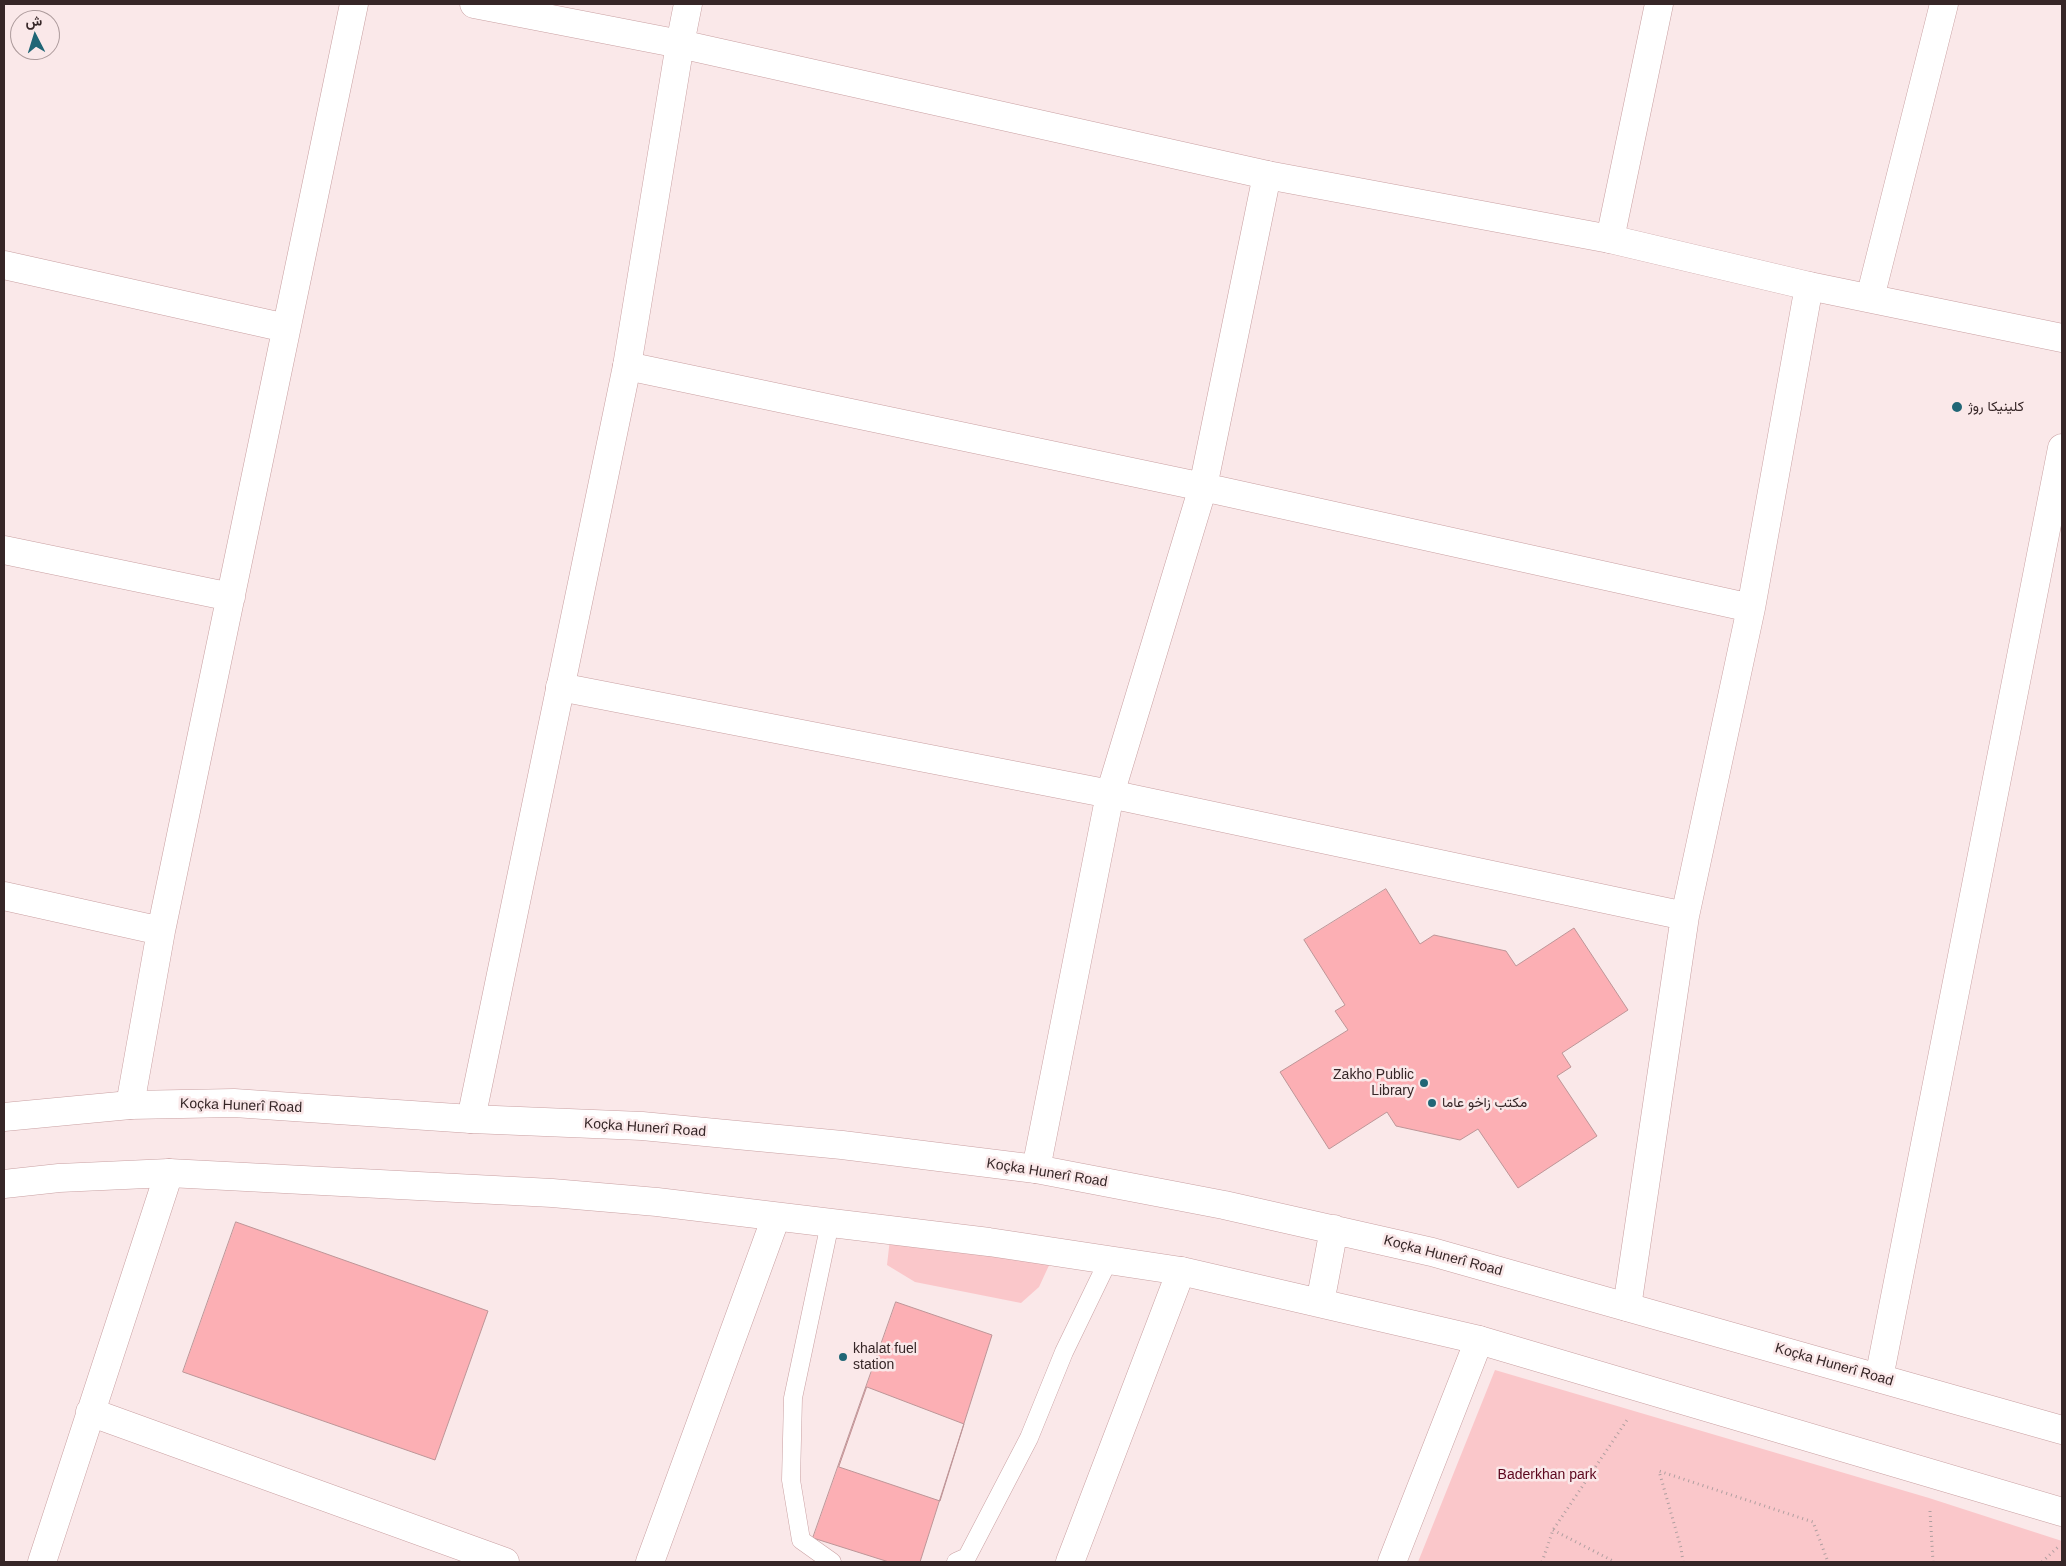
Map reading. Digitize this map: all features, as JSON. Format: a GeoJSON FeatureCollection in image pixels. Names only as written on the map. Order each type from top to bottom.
{"type":"FeatureCollection","features":[{"type":"Feature","properties":{"kind":"street"},"geometry":{"type":"LineString","coordinates":[[130,1105],[161,931],[354,4]]}},
{"type":"Feature","properties":{"kind":"street"},"geometry":{"type":"LineString","coordinates":[[474,4],[680,44],[1267,175],[1610,239],[1809,286],[2062,338]]}},
{"type":"Feature","properties":{"kind":"street"},"geometry":{"type":"LineString","coordinates":[[471,1119],[627,366],[688,4]]}},
{"type":"Feature","properties":{"kind":"street"},"geometry":{"type":"LineString","coordinates":[[1610,239],[1659,4]]}},
{"type":"Feature","properties":{"kind":"street"},"geometry":{"type":"LineString","coordinates":[[1870,298],[1944,4]]}},
{"type":"Feature","properties":{"kind":"street"},"geometry":{"type":"LineString","coordinates":[[1036,1169],[1110,794],[1203,487],[1267,175]]}},
{"type":"Feature","properties":{"kind":"street"},"geometry":{"type":"LineString","coordinates":[[4,264],[286,328]]}},
{"type":"Feature","properties":{"kind":"street"},"geometry":{"type":"LineString","coordinates":[[1627,1307],[1686,916],[1751,608],[1809,286]]}},
{"type":"Feature","properties":{"kind":"street"},"geometry":{"type":"LineString","coordinates":[[627,366],[1203,487],[1751,608]]}},
{"type":"Feature","properties":{"kind":"street"},"geometry":{"type":"LineString","coordinates":[[1879,1378],[2062,448]]}},
{"type":"Feature","properties":{"kind":"street"},"geometry":{"type":"LineString","coordinates":[[4,550],[230,597]]}},
{"type":"Feature","properties":{"kind":"street"},"geometry":{"type":"LineString","coordinates":[[560,687],[1110,794],[1686,916]]}},
{"type":"Feature","properties":{"kind":"street"},"geometry":{"type":"LineString","coordinates":[[4,896],[161,931]]}},
{"type":"Feature","properties":{"kind":"street","name":"Koçka Hunerî Road"},"geometry":{"type":"LineString","coordinates":[[4,1116],[130,1105],[234,1103],[471,1119],[642,1126],[842,1145],[1036,1169],[1224,1204],[1432,1252],[2062,1430]]}},
{"type":"Feature","properties":{"kind":"street"},"geometry":{"type":"LineString","coordinates":[[4,1184],[59,1178],[169,1173],[552,1193],[657,1202],[989,1242],[1109,1259],[1181,1271],[1479,1340],[2062,1512]]}},
{"type":"Feature","properties":{"kind":"street"},"geometry":{"type":"LineString","coordinates":[[42,1562],[169,1173]]}},
{"type":"Feature","properties":{"kind":"street"},"geometry":{"type":"LineString","coordinates":[[650,1562],[776,1217]]}},
{"type":"Feature","properties":{"kind":"street"},"geometry":{"type":"LineString","coordinates":[[1320,1303],[1334,1229]]}},
{"type":"Feature","properties":{"kind":"street"},"geometry":{"type":"LineString","coordinates":[[1070,1562],[1181,1271]]}},
{"type":"Feature","properties":{"kind":"street"},"geometry":{"type":"LineString","coordinates":[[1392,1562],[1479,1340]]}},
{"type":"Feature","properties":{"kind":"street"},"geometry":{"type":"LineString","coordinates":[[90,1412],[505,1562]]}},
{"type":"Feature","properties":{"kind":"lane"},"geometry":{"type":"LineString","coordinates":[[830,1223],[793,1398],[791,1480],[801,1540],[832,1562]]}},
{"type":"Feature","properties":{"kind":"lane"},"geometry":{"type":"LineString","coordinates":[[956,1562],[967,1557],[1029,1438],[1064,1352],[1109,1259]]}},
{"type":"Feature","properties":{"kind":"path"},"geometry":{"type":"LineString","coordinates":[[1542,1562],[1553,1530],[1628,1418]]}},
{"type":"Feature","properties":{"kind":"path"},"geometry":{"type":"LineString","coordinates":[[1683,1562],[1681,1548],[1659,1471],[1813,1522],[1828,1562]]}},
{"type":"Feature","properties":{"kind":"path"},"geometry":{"type":"LineString","coordinates":[[1930,1507],[1933,1562]]}},
{"type":"Feature","properties":{"kind":"path"},"geometry":{"type":"LineString","coordinates":[[1553,1530],[1615,1562]]}},
{"type":"Feature","properties":{"kind":"path"},"geometry":{"type":"LineString","coordinates":[[2042,1562],[2062,1543]]}},
{"type":"Feature","properties":{"kind":"green space"},"geometry":{"type":"Polygon","coordinates":[[[891,1230],[1051,1261],[1039,1287],[1021,1303],[915,1282],[887,1265],[891,1230]]]}},
{"type":"Feature","properties":{"kind":"green space","name":"Baderkhan park"},"geometry":{"type":"Polygon","coordinates":[[[1495,1370],[1929,1498],[2062,1541],[2062,1562],[1418,1562],[1495,1370]]]}},
{"type":"Feature","properties":{"kind":"building"},"geometry":{"type":"Polygon","coordinates":[[[1386,889],[1420,944],[1434,935],[1506,951],[1516,966],[1574,928],[1628,1010],[1562,1053],[1571,1067],[1557,1076],[1597,1136],[1518,1188],[1478,1129],[1460,1140],[1396,1126],[1387,1112],[1329,1149],[1280,1072],[1348,1030],[1335,1011],[1345,1005],[1304,940],[1386,889]]]}},
{"type":"Feature","properties":{"kind":"building"},"geometry":{"type":"Polygon","coordinates":[[[236,1222],[488,1311],[435,1460],[183,1372],[236,1222]]]}},
{"type":"Feature","properties":{"kind":"building"},"geometry":{"type":"Polygon","coordinates":[[[896,1302],[992,1335],[920,1562],[889,1562],[813,1538],[896,1302]]]}},
{"type":"Feature","properties":{"kind":"building"},"geometry":{"type":"Polygon","coordinates":[[[867,1387],[964,1424],[940,1501],[839,1467],[867,1387]]]}},
{"type":"Feature","properties":{"kind":"place","name":"كلينيكا روژ"},"geometry":{"type":"Point","coordinates":[1957,407]}},
{"type":"Feature","properties":{"kind":"place","name":"Zakho Public Library"},"geometry":{"type":"Point","coordinates":[1424,1083]}},
{"type":"Feature","properties":{"kind":"place","name":"مكتب زاخو عاما"},"geometry":{"type":"Point","coordinates":[1432,1103]}},
{"type":"Feature","properties":{"kind":"place","name":"khalat fuel station"},"geometry":{"type":"Point","coordinates":[843,1357]}}]}
